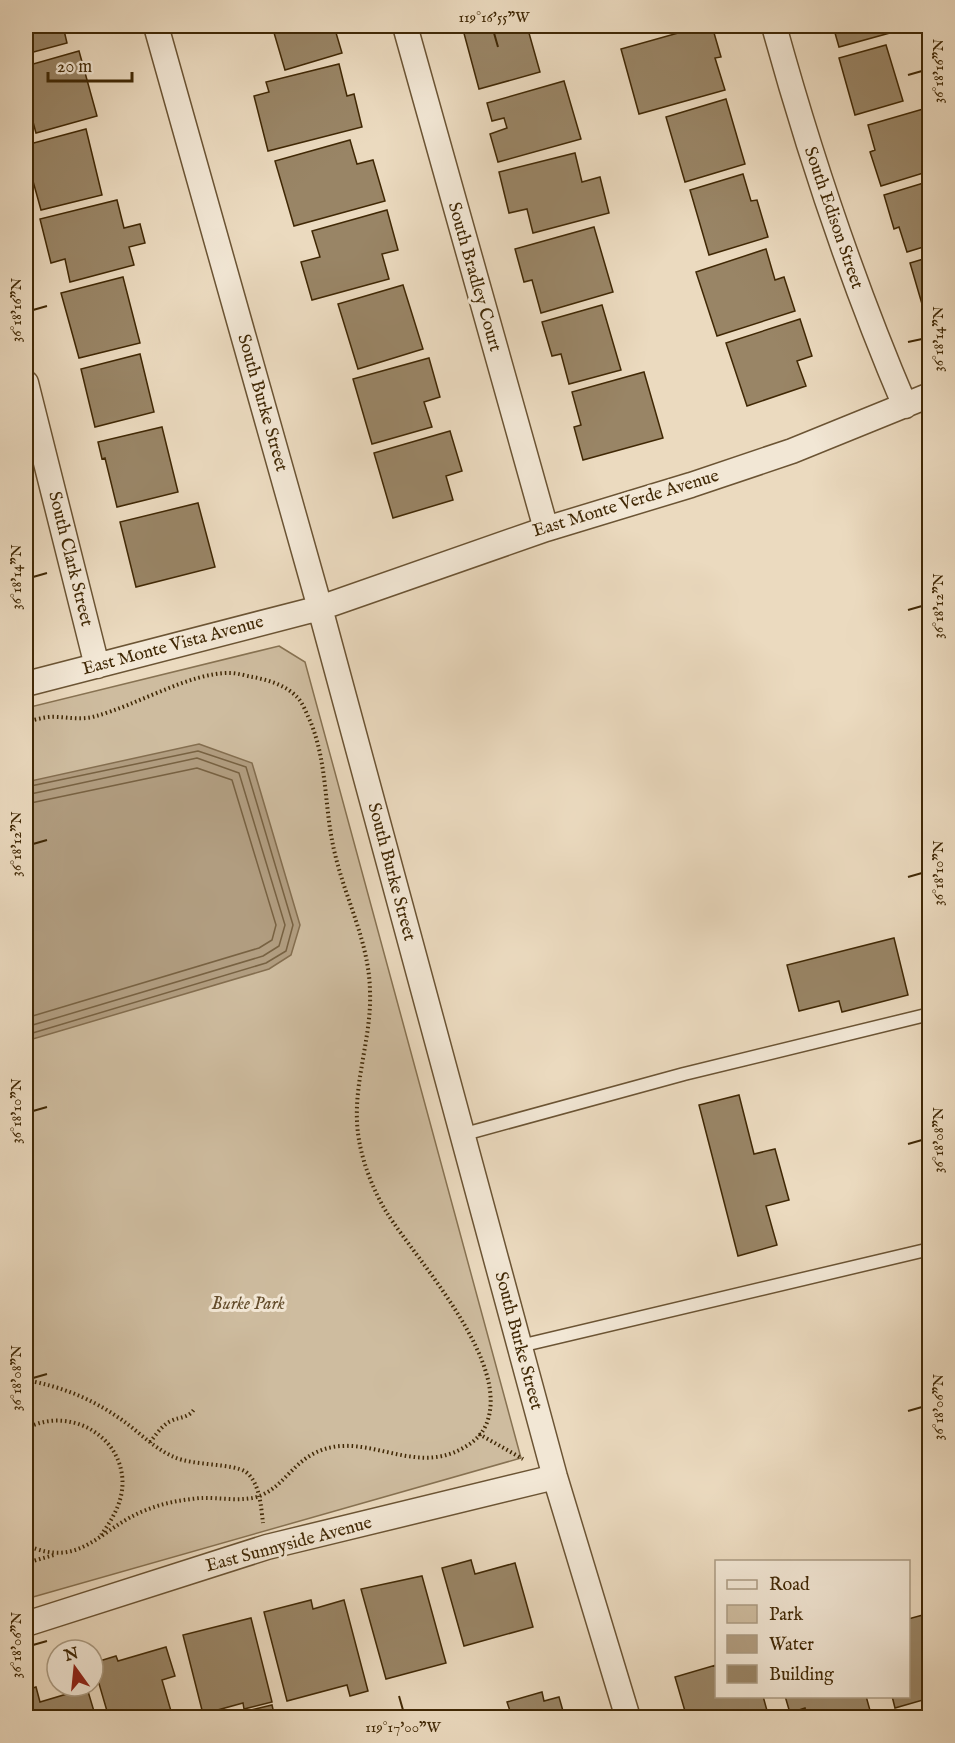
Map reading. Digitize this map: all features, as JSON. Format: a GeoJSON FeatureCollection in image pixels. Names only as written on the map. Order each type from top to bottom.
{"type":"FeatureCollection","features":[{"type":"Feature","properties":{"kind":"street","name":"South Burke Street"},"geometry":{"type":"LineString","coordinates":[[156,26],[320,608],[555,1477],[628,1718]]}},
{"type":"Feature","properties":{"kind":"street","name":"South Bradley Court"},"geometry":{"type":"LineString","coordinates":[[405,26],[546,529]]}},
{"type":"Feature","properties":{"kind":"street","name":"South Edison Street"},"geometry":{"type":"LineString","coordinates":[[774,26],[807,144],[847,263],[905,406]]}},
{"type":"Feature","properties":{"kind":"street","name":"South Clark Street"},"geometry":{"type":"LineString","coordinates":[[26,383],[97,666]]}},
{"type":"Feature","properties":{"kind":"street","name":"East Monte Verde Avenue"},"geometry":{"type":"LineString","coordinates":[[320,608],[546,529],[691,485],[792,451],[930,395]]}},
{"type":"Feature","properties":{"kind":"street","name":"East Monte Vista Avenue"},"geometry":{"type":"LineString","coordinates":[[26,684],[320,608]]}},
{"type":"Feature","properties":{"kind":"street","name":"East Sunnyside Avenue"},"geometry":{"type":"LineString","coordinates":[[26,1624],[267,1547],[555,1477]]}},
{"type":"Feature","properties":{"kind":"lane"},"geometry":{"type":"LineString","coordinates":[[461,1135],[684,1074],[930,1014]]}},
{"type":"Feature","properties":{"kind":"lane"},"geometry":{"type":"LineString","coordinates":[[519,1346],[930,1249]]}},
{"type":"Feature","properties":{"kind":"path"},"geometry":{"type":"LineString","coordinates":[[26,722],[50,717],[90,718],[200,678],[228,673],[270,680],[297,696],[319,745],[326,777],[333,848],[367,960],[370,1018],[358,1085],[359,1139],[369,1175],[384,1208],[465,1324],[482,1360],[490,1389],[489,1411],[479,1434],[474,1442],[454,1454],[430,1460],[410,1459],[346,1445],[328,1448],[311,1455],[279,1484],[260,1496],[172,1502],[143,1510],[88,1546],[26,1563]]}},
{"type":"Feature","properties":{"kind":"path"},"geometry":{"type":"LineString","coordinates":[[26,1380],[62,1387],[94,1401],[174,1457],[205,1466],[233,1467],[246,1473],[260,1496],[267,1547]]}},
{"type":"Feature","properties":{"kind":"path"},"geometry":{"type":"LineString","coordinates":[[150,1442],[163,1426],[187,1417],[195,1408]]}},
{"type":"Feature","properties":{"kind":"path"},"geometry":{"type":"LineString","coordinates":[[26,1429],[45,1420],[60,1419],[78,1422],[97,1433],[111,1448],[122,1474],[121,1498],[116,1512],[99,1539]]}},
{"type":"Feature","properties":{"kind":"path"},"geometry":{"type":"LineString","coordinates":[[479,1434],[555,1477]]}},
{"type":"Feature","properties":{"kind":"path"},"geometry":{"type":"LineString","coordinates":[[26,1545],[57,1555]]}},
{"type":"Feature","properties":{"kind":"green space","name":"Burke Park"},"geometry":{"type":"Polygon","coordinates":[[[279,646],[305,662],[521,1458],[26,1599],[26,708],[279,646]]]}},
{"type":"Feature","properties":{"kind":"water"},"geometry":{"type":"Polygon","coordinates":[[[199,744],[252,763],[300,925],[291,955],[269,969],[26,1041],[26,782],[199,744]]]}},
{"type":"Feature","properties":{"kind":"building"},"geometry":{"type":"Polygon","coordinates":[[[26,26],[63,26],[67,43],[26,54],[26,26]]]}},
{"type":"Feature","properties":{"kind":"building"},"geometry":{"type":"Polygon","coordinates":[[[272,26],[334,26],[342,53],[285,70],[272,26]]]}},
{"type":"Feature","properties":{"kind":"building"},"geometry":{"type":"Polygon","coordinates":[[[462,26],[527,26],[540,72],[479,89],[462,26]]]}},
{"type":"Feature","properties":{"kind":"building"},"geometry":{"type":"Polygon","coordinates":[[[640,26],[668,26],[642,32],[640,26]]]}},
{"type":"Feature","properties":{"kind":"building"},"geometry":{"type":"Polygon","coordinates":[[[703,26],[712,26],[721,57],[715,58],[725,90],[639,114],[621,49],[703,26]]]}},
{"type":"Feature","properties":{"kind":"building"},"geometry":{"type":"Polygon","coordinates":[[[833,26],[907,26],[908,28],[839,47],[833,26]]]}},
{"type":"Feature","properties":{"kind":"building"},"geometry":{"type":"Polygon","coordinates":[[[886,45],[903,101],[855,115],[839,58],[886,45]]]}},
{"type":"Feature","properties":{"kind":"building"},"geometry":{"type":"Polygon","coordinates":[[[79,51],[97,116],[36,133],[29,107],[26,108],[26,66],[79,51]]]}},
{"type":"Feature","properties":{"kind":"building"},"geometry":{"type":"Polygon","coordinates":[[[339,64],[347,96],[354,94],[362,127],[268,151],[254,96],[269,92],[266,82],[339,64]]]}},
{"type":"Feature","properties":{"kind":"building"},"geometry":{"type":"Polygon","coordinates":[[[564,81],[581,139],[498,162],[490,134],[507,128],[504,118],[492,121],[487,103],[564,81]]]}},
{"type":"Feature","properties":{"kind":"building"},"geometry":{"type":"Polygon","coordinates":[[[726,99],[745,164],[685,182],[666,117],[726,99]]]}},
{"type":"Feature","properties":{"kind":"building"},"geometry":{"type":"Polygon","coordinates":[[[930,107],[930,171],[881,186],[870,152],[875,150],[868,125],[930,107]]]}},
{"type":"Feature","properties":{"kind":"building"},"geometry":{"type":"Polygon","coordinates":[[[86,129],[102,195],[41,210],[26,156],[26,145],[86,129]]]}},
{"type":"Feature","properties":{"kind":"building"},"geometry":{"type":"Polygon","coordinates":[[[350,140],[357,164],[373,160],[385,201],[294,226],[275,161],[350,140]]]}},
{"type":"Feature","properties":{"kind":"building"},"geometry":{"type":"Polygon","coordinates":[[[575,153],[582,182],[600,177],[609,213],[533,233],[527,209],[509,213],[499,172],[575,153]]]}},
{"type":"Feature","properties":{"kind":"building"},"geometry":{"type":"Polygon","coordinates":[[[743,174],[751,201],[757,200],[768,237],[709,255],[690,190],[743,174]]]}},
{"type":"Feature","properties":{"kind":"building"},"geometry":{"type":"Polygon","coordinates":[[[930,181],[930,245],[907,252],[899,227],[894,229],[884,195],[930,181]]]}},
{"type":"Feature","properties":{"kind":"building"},"geometry":{"type":"Polygon","coordinates":[[[117,200],[124,228],[140,224],[145,243],[129,247],[134,265],[70,282],[65,259],[51,263],[40,219],[117,200]]]}},
{"type":"Feature","properties":{"kind":"building"},"geometry":{"type":"Polygon","coordinates":[[[387,210],[398,250],[382,254],[389,279],[312,300],[301,262],[320,257],[312,231],[387,210]]]}},
{"type":"Feature","properties":{"kind":"building"},"geometry":{"type":"Polygon","coordinates":[[[594,227],[613,292],[541,313],[532,280],[524,282],[515,249],[594,227]]]}},
{"type":"Feature","properties":{"kind":"building"},"geometry":{"type":"Polygon","coordinates":[[[766,249],[775,280],[784,277],[795,311],[717,336],[696,272],[766,249]]]}},
{"type":"Feature","properties":{"kind":"building"},"geometry":{"type":"Polygon","coordinates":[[[930,257],[930,328],[929,328],[910,263],[930,257]]]}},
{"type":"Feature","properties":{"kind":"building"},"geometry":{"type":"Polygon","coordinates":[[[123,277],[140,343],[79,358],[61,293],[123,277]]]}},
{"type":"Feature","properties":{"kind":"building"},"geometry":{"type":"Polygon","coordinates":[[[403,285],[423,349],[358,369],[338,304],[403,285]]]}},
{"type":"Feature","properties":{"kind":"building"},"geometry":{"type":"Polygon","coordinates":[[[602,305],[621,370],[569,384],[561,354],[552,356],[542,322],[602,305]]]}},
{"type":"Feature","properties":{"kind":"building"},"geometry":{"type":"Polygon","coordinates":[[[800,319],[812,356],[797,361],[806,386],[747,406],[726,343],[800,319]]]}},
{"type":"Feature","properties":{"kind":"building"},"geometry":{"type":"Polygon","coordinates":[[[140,354],[154,412],[95,427],[81,369],[140,354]]]}},
{"type":"Feature","properties":{"kind":"building"},"geometry":{"type":"Polygon","coordinates":[[[429,358],[440,397],[424,402],[432,427],[372,444],[353,379],[429,358]]]}},
{"type":"Feature","properties":{"kind":"building"},"geometry":{"type":"Polygon","coordinates":[[[644,372],[663,438],[583,460],[574,427],[581,425],[572,392],[644,372]]]}},
{"type":"Feature","properties":{"kind":"building"},"geometry":{"type":"Polygon","coordinates":[[[162,427],[178,492],[117,507],[105,458],[102,459],[98,442],[162,427]]]}},
{"type":"Feature","properties":{"kind":"building"},"geometry":{"type":"Polygon","coordinates":[[[450,431],[462,471],[446,476],[453,500],[393,518],[374,453],[450,431]]]}},
{"type":"Feature","properties":{"kind":"building"},"geometry":{"type":"Polygon","coordinates":[[[198,503],[215,567],[136,587],[120,522],[198,503]]]}},
{"type":"Feature","properties":{"kind":"building"},"geometry":{"type":"Polygon","coordinates":[[[894,938],[908,995],[842,1012],[839,1001],[799,1011],[787,965],[894,938]]]}},
{"type":"Feature","properties":{"kind":"building"},"geometry":{"type":"Polygon","coordinates":[[[739,1095],[754,1154],[775,1149],[789,1200],[766,1206],[777,1245],[738,1256],[699,1105],[739,1095]]]}},
{"type":"Feature","properties":{"kind":"building"},"geometry":{"type":"Polygon","coordinates":[[[471,1560],[475,1574],[515,1563],[533,1627],[464,1646],[442,1568],[471,1560]]]}},
{"type":"Feature","properties":{"kind":"building"},"geometry":{"type":"Polygon","coordinates":[[[422,1576],[446,1663],[386,1679],[361,1589],[422,1576]]]}},
{"type":"Feature","properties":{"kind":"building"},"geometry":{"type":"Polygon","coordinates":[[[311,1600],[313,1609],[344,1600],[368,1691],[350,1696],[347,1685],[287,1701],[264,1612],[311,1600]]]}},
{"type":"Feature","properties":{"kind":"building"},"geometry":{"type":"Polygon","coordinates":[[[930,1613],[930,1698],[895,1708],[892,1698],[910,1698],[910,1618],[930,1613]]]}},
{"type":"Feature","properties":{"kind":"building"},"geometry":{"type":"Polygon","coordinates":[[[251,1618],[272,1702],[244,1709],[243,1703],[203,1714],[183,1635],[251,1618]]]}},
{"type":"Feature","properties":{"kind":"building"},"geometry":{"type":"Polygon","coordinates":[[[166,1647],[175,1676],[162,1680],[173,1718],[109,1718],[103,1698],[105,1698],[105,1659],[116,1656],[118,1661],[166,1647]]]}},
{"type":"Feature","properties":{"kind":"building"},"geometry":{"type":"Polygon","coordinates":[[[715,1665],[715,1698],[764,1698],[769,1718],[687,1718],[675,1677],[715,1665]]]}},
{"type":"Feature","properties":{"kind":"building"},"geometry":{"type":"Polygon","coordinates":[[[36,1687],[40,1702],[53,1698],[90,1698],[96,1718],[26,1718],[26,1690],[36,1687]]]}},
{"type":"Feature","properties":{"kind":"building"},"geometry":{"type":"Polygon","coordinates":[[[542,1692],[544,1701],[559,1697],[565,1718],[490,1718],[510,1711],[507,1702],[542,1692]]]}},
{"type":"Feature","properties":{"kind":"building"},"geometry":{"type":"Polygon","coordinates":[[[786,1698],[867,1698],[871,1714],[860,1718],[827,1718],[825,1711],[807,1716],[805,1708],[790,1713],[786,1698]]]}},
{"type":"Feature","properties":{"kind":"building"},"geometry":{"type":"Polygon","coordinates":[[[272,1705],[275,1718],[249,1718],[247,1711],[272,1705]]]}}]}
